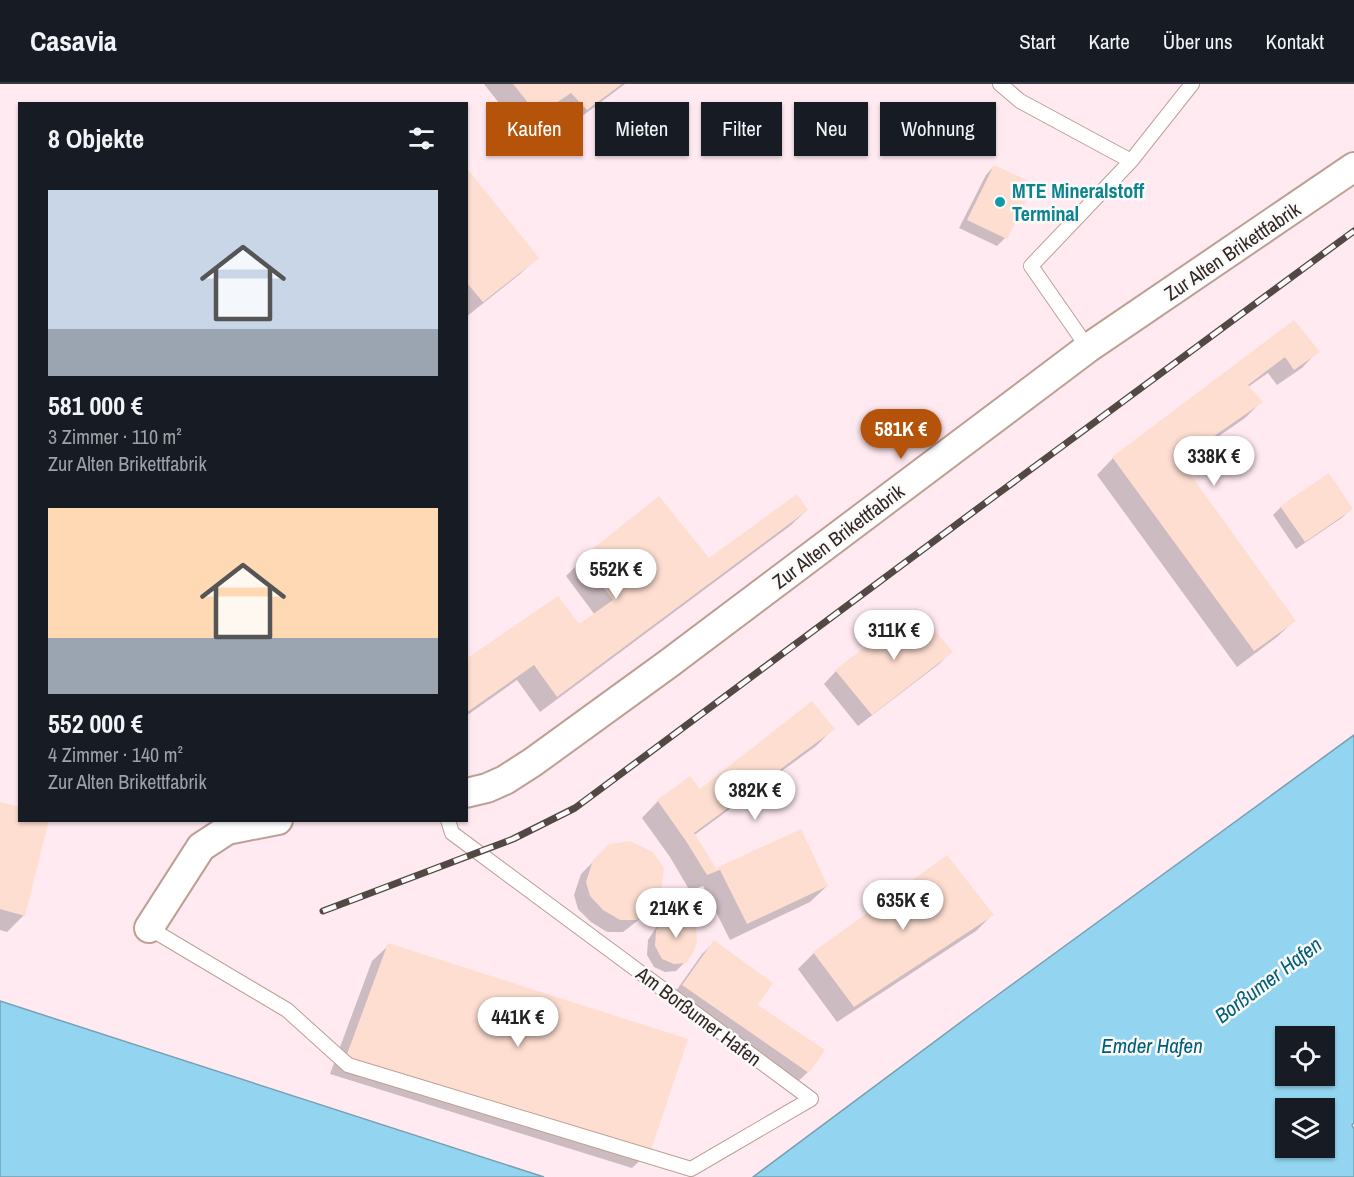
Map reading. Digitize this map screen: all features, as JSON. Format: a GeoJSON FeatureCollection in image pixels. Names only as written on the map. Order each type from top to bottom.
{"type":"FeatureCollection","features":[{"type":"Feature","properties":{"kind":"street","name":"Zur Alten Brikettfabrik"},"geometry":{"type":"LineString","coordinates":[[468,793],[488,788],[533,762],[668,664],[1088,348],[1354,167]]}},
{"type":"Feature","properties":{"kind":"street"},"geometry":{"type":"LineString","coordinates":[[149,928],[201,847],[227,830],[268,822]]}},
{"type":"Feature","properties":{"kind":"lane"},"geometry":{"type":"LineString","coordinates":[[1000,84],[1020,101],[1131,161]]}},
{"type":"Feature","properties":{"kind":"lane"},"geometry":{"type":"LineString","coordinates":[[1088,348],[1031,266],[1131,161],[1192,84]]}},
{"type":"Feature","properties":{"kind":"lane","name":"Am Borßumer Hafen"},"geometry":{"type":"LineString","coordinates":[[149,928],[287,1010],[348,1065],[691,1168],[811,1099],[452,833],[449,822]]}},
{"type":"Feature","properties":{"kind":"shaded area"},"geometry":{"type":"Polygon","coordinates":[[[0,84],[1354,84],[1354,735],[753,1177],[544,1177],[0,1001],[0,84]]]}},
{"type":"Feature","properties":{"kind":"water","name":"Emder Hafen"},"geometry":{"type":"Polygon","coordinates":[[[1354,735],[1354,1123],[1352,1125],[1354,1129],[1354,1177],[753,1177],[1354,735]]]}},
{"type":"Feature","properties":{"kind":"water"},"geometry":{"type":"Polygon","coordinates":[[[0,1001],[544,1177],[0,1177],[0,1001]]]}},
{"type":"Feature","properties":{"kind":"building"},"geometry":{"type":"Polygon","coordinates":[[[513,84],[622,84],[587,110],[583,102],[579,102],[571,93],[558,102],[528,102],[513,84]]]}},
{"type":"Feature","properties":{"kind":"building","name":"MTE Mineralstoff Terminal"},"geometry":{"type":"Polygon","coordinates":[[[994,165],[1035,184],[1007,239],[967,220],[994,165]]]}},
{"type":"Feature","properties":{"kind":"building"},"geometry":{"type":"Polygon","coordinates":[[[468,169],[539,258],[483,302],[468,284],[468,169]]]}},
{"type":"Feature","properties":{"kind":"building"},"geometry":{"type":"Polygon","coordinates":[[[1294,320],[1320,352],[1294,370],[1285,357],[1248,385],[1263,402],[1180,460],[1296,621],[1254,651],[1112,457],[1294,320]]]}},
{"type":"Feature","properties":{"kind":"building"},"geometry":{"type":"Polygon","coordinates":[[[1329,473],[1353,509],[1305,542],[1280,506],[1329,473]]]}},
{"type":"Feature","properties":{"kind":"building"},"geometry":{"type":"Polygon","coordinates":[[[797,494],[808,510],[557,697],[534,665],[468,712],[468,658],[558,596],[579,624],[613,600],[581,558],[659,496],[709,558],[797,494]]]}},
{"type":"Feature","properties":{"kind":"building"},"geometry":{"type":"Polygon","coordinates":[[[916,608],[953,652],[872,715],[835,670],[916,608]]]}},
{"type":"Feature","properties":{"kind":"building"},"geometry":{"type":"Polygon","coordinates":[[[812,701],[835,729],[694,833],[716,868],[801,829],[828,886],[747,924],[720,870],[707,875],[657,800],[690,776],[700,789],[812,701]]]}},
{"type":"Feature","properties":{"kind":"building"},"geometry":{"type":"Polygon","coordinates":[[[0,802],[18,806],[18,822],[48,822],[25,916],[0,909],[0,802]]]}},
{"type":"Feature","properties":{"kind":"building"},"geometry":{"type":"Polygon","coordinates":[[[630,841],[653,852],[664,868],[662,886],[651,909],[637,920],[620,920],[603,910],[590,896],[586,882],[593,860],[609,844],[630,841]]]}},
{"type":"Feature","properties":{"kind":"building"},"geometry":{"type":"Polygon","coordinates":[[[947,855],[994,915],[854,1007],[813,952],[947,855]]]}},
{"type":"Feature","properties":{"kind":"building"},"geometry":{"type":"Polygon","coordinates":[[[666,914],[687,919],[696,928],[697,941],[686,963],[674,964],[662,959],[655,946],[656,930],[666,914]]]}},
{"type":"Feature","properties":{"kind":"building"},"geometry":{"type":"Polygon","coordinates":[[[714,940],[773,983],[758,1005],[825,1050],[809,1073],[682,985],[714,940]]]}},
{"type":"Feature","properties":{"kind":"building"},"geometry":{"type":"Polygon","coordinates":[[[388,943],[688,1039],[650,1153],[346,1057],[388,943]]]}},
{"type":"Feature","properties":{"kind":"railway"},"geometry":{"type":"LineString","coordinates":[[323,911],[513,839],[575,808],[1354,231]]}},
{"type":"Feature","properties":{"kind":"place","name":"MTE Mineralstoff Terminal"},"geometry":{"type":"Point","coordinates":[1000,202]}},
{"type":"Feature","properties":{"kind":"water label","name":"Borßumer Hafen"},"geometry":{"type":"Point","coordinates":[1268,980]}}]}
